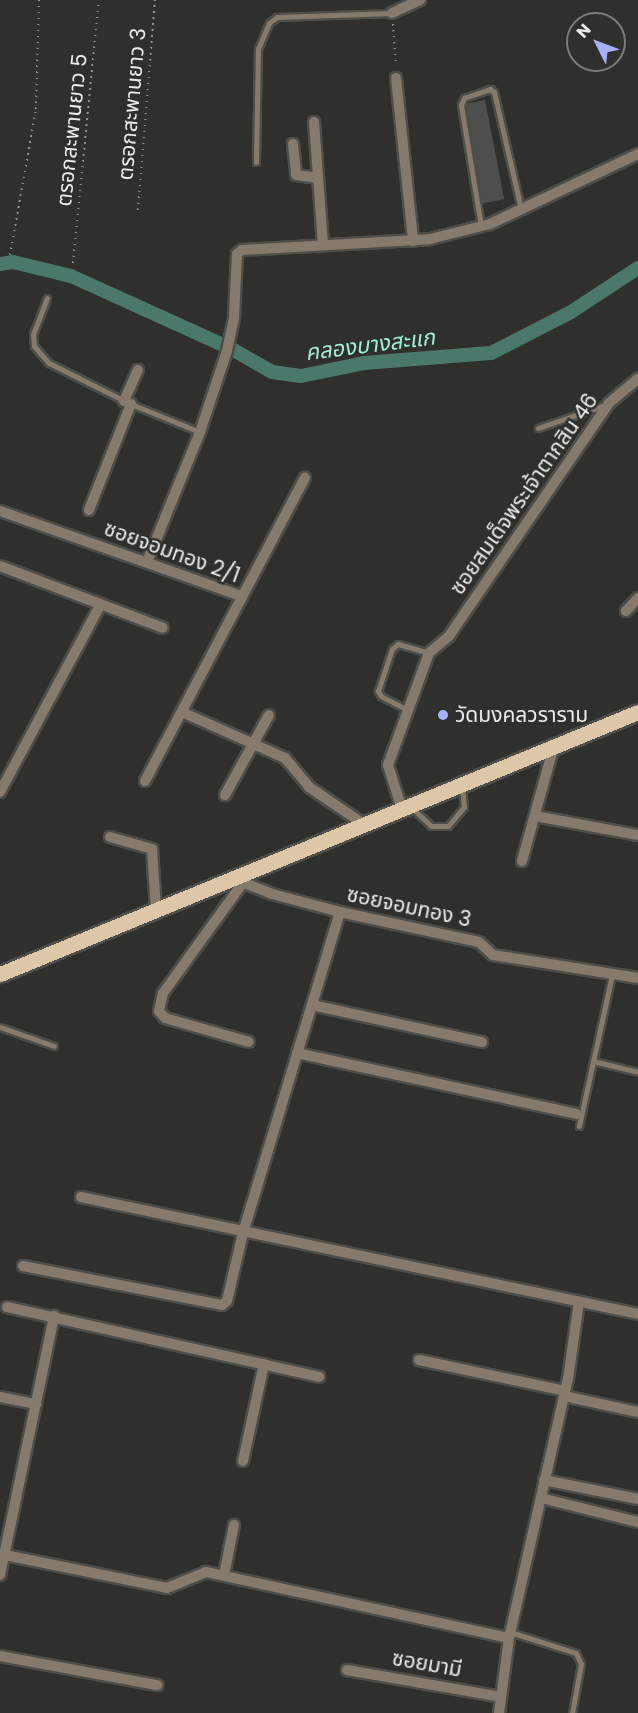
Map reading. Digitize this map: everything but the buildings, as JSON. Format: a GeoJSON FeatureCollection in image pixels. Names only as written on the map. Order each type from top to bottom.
{"type":"FeatureCollection","features":[{"type":"Feature","properties":{"kind":"main road"},"geometry":{"type":"LineString","coordinates":[[0,974],[156,910],[237,881],[406,807],[638,712]]}},
{"type":"Feature","properties":{"kind":"street"},"geometry":{"type":"LineString","coordinates":[[392,13],[420,0]]}},
{"type":"Feature","properties":{"kind":"street"},"geometry":{"type":"LineString","coordinates":[[396,78],[413,241]]}},
{"type":"Feature","properties":{"kind":"street"},"geometry":{"type":"LineString","coordinates":[[314,122],[323,245]]}},
{"type":"Feature","properties":{"kind":"street"},"geometry":{"type":"LineString","coordinates":[[293,144],[296,175],[318,178]]}},
{"type":"Feature","properties":{"kind":"street"},"geometry":{"type":"LineString","coordinates":[[147,562],[200,432],[231,335],[237,254],[246,249],[413,241],[481,226],[521,210],[638,154]]}},
{"type":"Feature","properties":{"kind":"street"},"geometry":{"type":"LineString","coordinates":[[89,510],[138,370]]}},
{"type":"Feature","properties":{"kind":"street","name":"ซอยสมเด็จพระเจ้าตากสิน 46"},"geometry":{"type":"LineString","coordinates":[[429,653],[449,636],[609,404],[638,379]]}},
{"type":"Feature","properties":{"kind":"street"},"geometry":{"type":"LineString","coordinates":[[242,596],[305,477]]}},
{"type":"Feature","properties":{"kind":"street","name":"ซอยจอมทอง 2/1"},"geometry":{"type":"LineString","coordinates":[[0,511],[242,596],[145,781]]}},
{"type":"Feature","properties":{"kind":"street"},"geometry":{"type":"LineString","coordinates":[[0,566],[163,628]]}},
{"type":"Feature","properties":{"kind":"street"},"geometry":{"type":"LineString","coordinates":[[626,611],[638,598]]}},
{"type":"Feature","properties":{"kind":"street"},"geometry":{"type":"LineString","coordinates":[[0,792],[83,645],[101,604]]}},
{"type":"Feature","properties":{"kind":"street"},"geometry":{"type":"LineString","coordinates":[[406,807],[388,765],[429,653]]}},
{"type":"Feature","properties":{"kind":"street"},"geometry":{"type":"LineString","coordinates":[[182,712],[285,758],[309,787],[365,825]]}},
{"type":"Feature","properties":{"kind":"street"},"geometry":{"type":"LineString","coordinates":[[225,795],[269,716]]}},
{"type":"Feature","properties":{"kind":"street"},"geometry":{"type":"LineString","coordinates":[[522,861],[554,746]]}},
{"type":"Feature","properties":{"kind":"street"},"geometry":{"type":"LineString","coordinates":[[535,816],[638,836]]}},
{"type":"Feature","properties":{"kind":"street"},"geometry":{"type":"LineString","coordinates":[[110,837],[152,849],[156,910]]}},
{"type":"Feature","properties":{"kind":"street"},"geometry":{"type":"LineString","coordinates":[[237,881],[163,993],[159,1011],[165,1018],[249,1042]]}},
{"type":"Feature","properties":{"kind":"street","name":"ซอยจอมทอง 3"},"geometry":{"type":"LineString","coordinates":[[237,881],[340,912],[479,942],[493,955],[638,978]]}},
{"type":"Feature","properties":{"kind":"street"},"geometry":{"type":"LineString","coordinates":[[22,1266],[222,1305],[227,1301],[243,1233],[340,912]]}},
{"type":"Feature","properties":{"kind":"street"},"geometry":{"type":"LineString","coordinates":[[312,1005],[482,1042]]}},
{"type":"Feature","properties":{"kind":"street"},"geometry":{"type":"LineString","coordinates":[[297,1053],[576,1114]]}},
{"type":"Feature","properties":{"kind":"street"},"geometry":{"type":"LineString","coordinates":[[81,1197],[243,1233],[638,1314]]}},
{"type":"Feature","properties":{"kind":"street"},"geometry":{"type":"LineString","coordinates":[[498,1713],[510,1635],[565,1393],[579,1302]]}},
{"type":"Feature","properties":{"kind":"street"},"geometry":{"type":"LineString","coordinates":[[7,1307],[319,1377]]}},
{"type":"Feature","properties":{"kind":"street"},"geometry":{"type":"LineString","coordinates":[[0,1575],[2,1554],[54,1316]]}},
{"type":"Feature","properties":{"kind":"street"},"geometry":{"type":"LineString","coordinates":[[419,1360],[638,1412]]}},
{"type":"Feature","properties":{"kind":"street"},"geometry":{"type":"LineString","coordinates":[[243,1461],[264,1364]]}},
{"type":"Feature","properties":{"kind":"street"},"geometry":{"type":"LineString","coordinates":[[0,1397],[36,1404]]}},
{"type":"Feature","properties":{"kind":"street"},"geometry":{"type":"LineString","coordinates":[[544,1480],[638,1499]]}},
{"type":"Feature","properties":{"kind":"street"},"geometry":{"type":"LineString","coordinates":[[541,1498],[638,1522]]}},
{"type":"Feature","properties":{"kind":"street"},"geometry":{"type":"LineString","coordinates":[[224,1575],[234,1525]]}},
{"type":"Feature","properties":{"kind":"street"},"geometry":{"type":"LineString","coordinates":[[2,1554],[164,1587],[173,1587],[206,1572],[303,1596],[510,1635]]}},
{"type":"Feature","properties":{"kind":"street"},"geometry":{"type":"LineString","coordinates":[[0,1656],[157,1684]]}},
{"type":"Feature","properties":{"kind":"street","name":"ซอยมามี"},"geometry":{"type":"LineString","coordinates":[[347,1670],[501,1697]]}},
{"type":"Feature","properties":{"kind":"lane"},"geometry":{"type":"LineString","coordinates":[[256,162],[258,50],[269,23],[277,17],[392,13]]}},
{"type":"Feature","properties":{"kind":"lane"},"geometry":{"type":"LineString","coordinates":[[481,226],[461,105],[464,98],[490,89],[494,92],[521,210]]}},
{"type":"Feature","properties":{"kind":"lane"},"geometry":{"type":"LineString","coordinates":[[47,298],[33,334],[34,346],[49,363],[128,402],[200,432]]}},
{"type":"Feature","properties":{"kind":"lane"},"geometry":{"type":"LineString","coordinates":[[538,428],[609,404]]}},
{"type":"Feature","properties":{"kind":"lane"},"geometry":{"type":"LineString","coordinates":[[408,710],[381,696],[378,691],[392,649],[398,644],[429,653]]}},
{"type":"Feature","properties":{"kind":"lane"},"geometry":{"type":"LineString","coordinates":[[406,807],[431,826],[448,826],[464,807],[462,786]]}},
{"type":"Feature","properties":{"kind":"lane"},"geometry":{"type":"LineString","coordinates":[[579,1126],[612,975]]}},
{"type":"Feature","properties":{"kind":"lane"},"geometry":{"type":"LineString","coordinates":[[0,1027],[54,1046]]}},
{"type":"Feature","properties":{"kind":"lane"},"geometry":{"type":"LineString","coordinates":[[593,1061],[638,1072]]}},
{"type":"Feature","properties":{"kind":"lane"},"geometry":{"type":"LineString","coordinates":[[510,1635],[576,1653],[580,1664],[572,1713]]}},
{"type":"Feature","properties":{"kind":"path"},"geometry":{"type":"LineString","coordinates":[[10,255],[36,109],[39,0]]}},
{"type":"Feature","properties":{"kind":"path","name":"ตรอกสะพานยาว 5"},"geometry":{"type":"LineString","coordinates":[[73,263],[99,0]]}},
{"type":"Feature","properties":{"kind":"path","name":"ตรอกสะพานยาว 3"},"geometry":{"type":"LineString","coordinates":[[138,210],[155,0]]}},
{"type":"Feature","properties":{"kind":"path"},"geometry":{"type":"LineString","coordinates":[[392,13],[396,78]]}},
{"type":"Feature","properties":{"kind":"waterway","name":"คลองบางสะแก"},"geometry":{"type":"LineString","coordinates":[[0,264],[13,262],[71,276],[232,349],[272,372],[301,376],[364,363],[491,353],[571,312],[638,268]]}},
{"type":"Feature","properties":{"kind":"place","name":"วัดมงคลวราราม"},"geometry":{"type":"Point","coordinates":[443,715]}}]}
